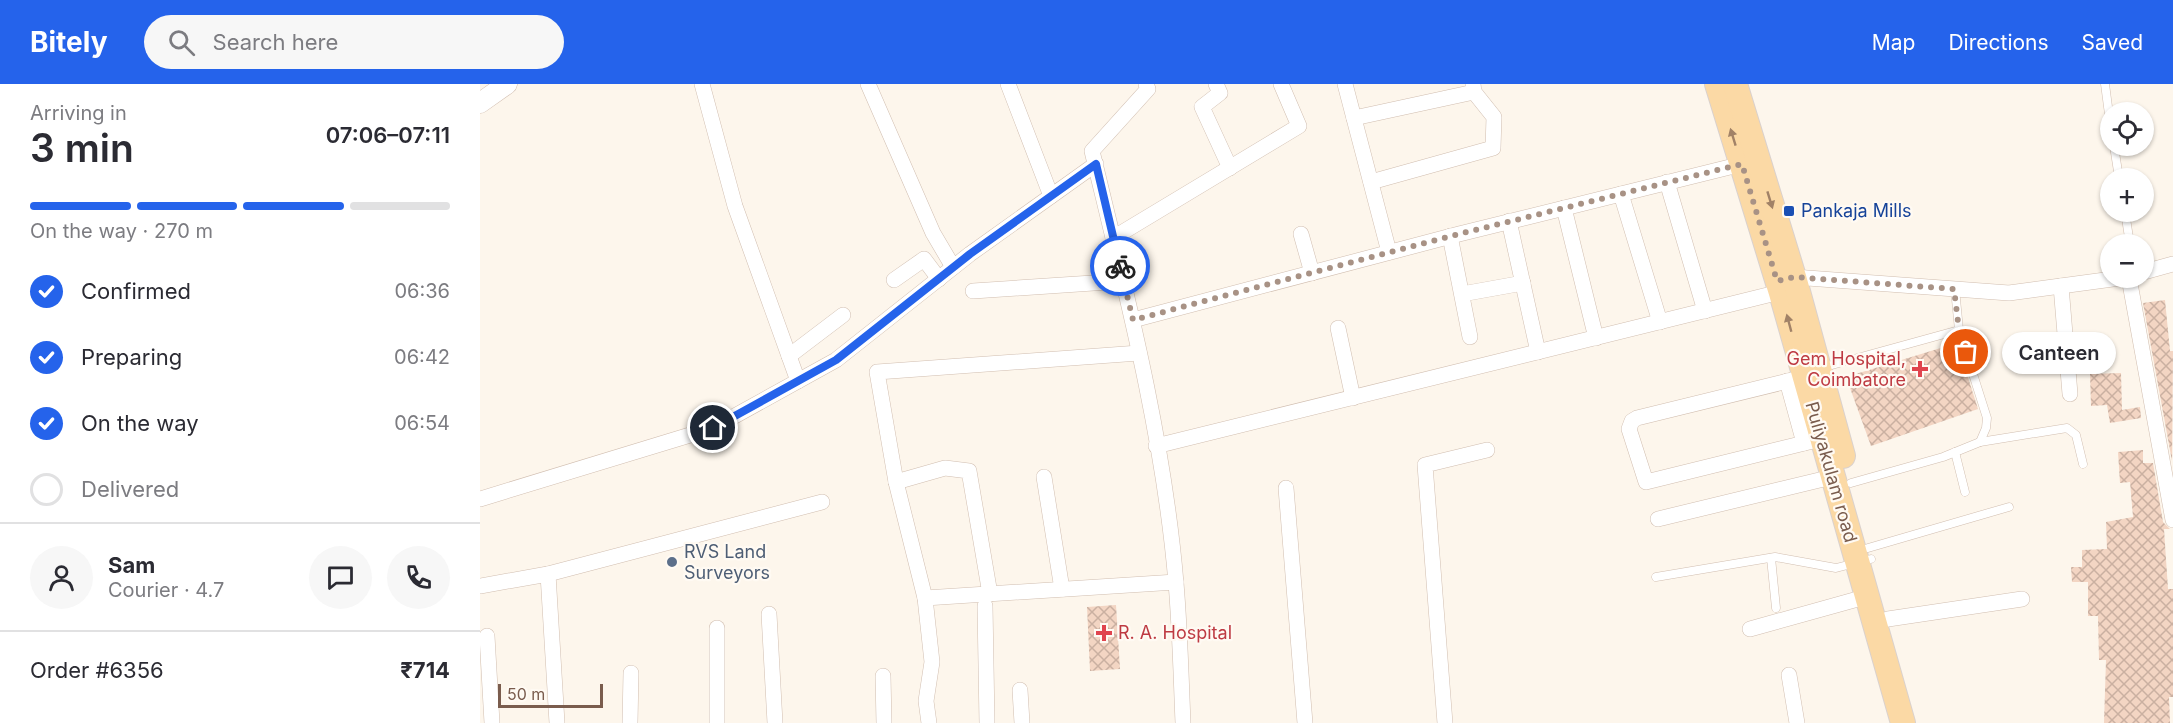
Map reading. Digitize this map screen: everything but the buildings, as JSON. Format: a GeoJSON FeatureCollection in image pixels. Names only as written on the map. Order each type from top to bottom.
{"type":"FeatureCollection","features":[{"type":"Feature","properties":{"kind":"main road","name":"Puliyakulam road"},"geometry":{"type":"LineString","coordinates":[[1717,84],[1742,164],[1787,284]]}},
{"type":"Feature","properties":{"kind":"main road","name":"Puliyakulam road"},"geometry":{"type":"LineString","coordinates":[[1735,84],[1787,284],[1813,441],[1841,480]]}},
{"type":"Feature","properties":{"kind":"main road","name":"Puliyakulam road"},"geometry":{"type":"LineString","coordinates":[[1803,376],[1888,619],[1919,723]]}},
{"type":"Feature","properties":{"kind":"main road","name":"Puliyakulam road"},"geometry":{"type":"LineString","coordinates":[[1865,556],[1865,597],[1903,723]]}},
{"type":"Feature","properties":{"kind":"street"},"geometry":{"type":"LineString","coordinates":[[480,103],[507,84]]}},
{"type":"Feature","properties":{"kind":"street"},"geometry":{"type":"LineString","coordinates":[[702,84],[735,206],[798,381]]}},
{"type":"Feature","properties":{"kind":"street"},"geometry":{"type":"LineString","coordinates":[[868,84],[933,233],[953,267]]}},
{"type":"Feature","properties":{"kind":"street"},"geometry":{"type":"LineString","coordinates":[[1008,84],[1051,196]]}},
{"type":"Feature","properties":{"kind":"street"},"geometry":{"type":"LineString","coordinates":[[1146,84],[1148,89],[1092,151],[1133,320],[1156,446],[1176,582],[1183,723]]}},
{"type":"Feature","properties":{"kind":"street"},"geometry":{"type":"LineString","coordinates":[[1216,84],[1220,93],[1202,106],[1230,168]]}},
{"type":"Feature","properties":{"kind":"street"},"geometry":{"type":"LineString","coordinates":[[1113,238],[1299,126],[1281,84]]}},
{"type":"Feature","properties":{"kind":"street"},"geometry":{"type":"LineString","coordinates":[[1345,84],[1389,252]]}},
{"type":"Feature","properties":{"kind":"street"},"geometry":{"type":"LineString","coordinates":[[1354,118],[1473,88],[1494,117],[1493,148],[1371,182]]}},
{"type":"Feature","properties":{"kind":"street"},"geometry":{"type":"LineString","coordinates":[[480,499],[713,428],[836,360],[953,267],[1096,164]]}},
{"type":"Feature","properties":{"kind":"street"},"geometry":{"type":"LineString","coordinates":[[1133,320],[1450,236],[1742,164]]}},
{"type":"Feature","properties":{"kind":"street"},"geometry":{"type":"LineString","coordinates":[[1667,182],[1705,311]]}},
{"type":"Feature","properties":{"kind":"street"},"geometry":{"type":"LineString","coordinates":[[1621,194],[1660,322]]}},
{"type":"Feature","properties":{"kind":"street"},"geometry":{"type":"LineString","coordinates":[[1564,208],[1596,338]]}},
{"type":"Feature","properties":{"kind":"street"},"geometry":{"type":"LineString","coordinates":[[1509,221],[1538,352]]}},
{"type":"Feature","properties":{"kind":"street"},"geometry":{"type":"LineString","coordinates":[[1301,234],[1312,273]]}},
{"type":"Feature","properties":{"kind":"street"},"geometry":{"type":"LineString","coordinates":[[1450,236],[1470,337]]}},
{"type":"Feature","properties":{"kind":"street"},"geometry":{"type":"LineString","coordinates":[[894,280],[924,259],[939,279]]}},
{"type":"Feature","properties":{"kind":"street"},"geometry":{"type":"LineString","coordinates":[[2154,269],[2173,264]]}},
{"type":"Feature","properties":{"kind":"street"},"geometry":{"type":"LineString","coordinates":[[973,291],[1123,281]]}},
{"type":"Feature","properties":{"kind":"street"},"geometry":{"type":"LineString","coordinates":[[1156,446],[1705,311],[1787,284],[2009,293],[2100,281]]}},
{"type":"Feature","properties":{"kind":"street"},"geometry":{"type":"LineString","coordinates":[[1462,294],[1523,283]]}},
{"type":"Feature","properties":{"kind":"street"},"geometry":{"type":"LineString","coordinates":[[2061,286],[2070,394]]}},
{"type":"Feature","properties":{"kind":"street"},"geometry":{"type":"LineString","coordinates":[[2131,288],[2166,449],[2173,520]]}},
{"type":"Feature","properties":{"kind":"street"},"geometry":{"type":"LineString","coordinates":[[789,356],[843,315]]}},
{"type":"Feature","properties":{"kind":"street"},"geometry":{"type":"LineString","coordinates":[[1338,328],[1353,398]]}},
{"type":"Feature","properties":{"kind":"street"},"geometry":{"type":"LineString","coordinates":[[929,723],[926,701],[932,662],[925,598],[896,482],[877,372],[1138,353]]}},
{"type":"Feature","properties":{"kind":"street"},"geometry":{"type":"LineString","coordinates":[[1803,376],[1637,418],[1629,425],[1646,482],[1813,441]]}},
{"type":"Feature","properties":{"kind":"street"},"geometry":{"type":"LineString","coordinates":[[1445,723],[1425,465],[1487,450]]}},
{"type":"Feature","properties":{"kind":"street"},"geometry":{"type":"LineString","coordinates":[[896,482],[945,468],[969,471],[987,600],[987,723]]}},
{"type":"Feature","properties":{"kind":"street"},"geometry":{"type":"LineString","coordinates":[[1044,477],[1062,589]]}},
{"type":"Feature","properties":{"kind":"street"},"geometry":{"type":"LineString","coordinates":[[1659,519],[1841,480]]}},
{"type":"Feature","properties":{"kind":"street"},"geometry":{"type":"LineString","coordinates":[[1286,488],[1305,723]]}},
{"type":"Feature","properties":{"kind":"street"},"geometry":{"type":"LineString","coordinates":[[480,586],[548,574],[822,502]]}},
{"type":"Feature","properties":{"kind":"street"},"geometry":{"type":"LineString","coordinates":[[548,574],[557,723]]}},
{"type":"Feature","properties":{"kind":"street"},"geometry":{"type":"LineString","coordinates":[[925,598],[987,600],[1062,589],[1176,582]]}},
{"type":"Feature","properties":{"kind":"street"},"geometry":{"type":"LineString","coordinates":[[1750,629],[1865,597]]}},
{"type":"Feature","properties":{"kind":"street"},"geometry":{"type":"LineString","coordinates":[[1888,619],[2022,599]]}},
{"type":"Feature","properties":{"kind":"street"},"geometry":{"type":"LineString","coordinates":[[770,614],[775,723]]}},
{"type":"Feature","properties":{"kind":"street"},"geometry":{"type":"LineString","coordinates":[[717,628],[717,723]]}},
{"type":"Feature","properties":{"kind":"street"},"geometry":{"type":"LineString","coordinates":[[487,636],[492,723]]}},
{"type":"Feature","properties":{"kind":"street"},"geometry":{"type":"LineString","coordinates":[[630,723],[631,673]]}},
{"type":"Feature","properties":{"kind":"street"},"geometry":{"type":"LineString","coordinates":[[1789,675],[1797,723]]}},
{"type":"Feature","properties":{"kind":"street"},"geometry":{"type":"LineString","coordinates":[[883,676],[884,723]]}},
{"type":"Feature","properties":{"kind":"street"},"geometry":{"type":"LineString","coordinates":[[1020,690],[1022,723]]}},
{"type":"Feature","properties":{"kind":"lane"},"geometry":{"type":"LineString","coordinates":[[2105,84],[2107,102]]}},
{"type":"Feature","properties":{"kind":"lane"},"geometry":{"type":"LineString","coordinates":[[1954,289],[1959,330],[1987,418],[1986,428],[1980,442]]}},
{"type":"Feature","properties":{"kind":"lane"},"geometry":{"type":"LineString","coordinates":[[1803,376],[1959,330]]}},
{"type":"Feature","properties":{"kind":"lane"},"geometry":{"type":"LineString","coordinates":[[1841,480],[1955,452],[1980,442],[2067,428],[2076,435],[2083,464]]}},
{"type":"Feature","properties":{"kind":"lane"},"geometry":{"type":"LineString","coordinates":[[1955,452],[1965,492]]}},
{"type":"Feature","properties":{"kind":"lane"},"geometry":{"type":"LineString","coordinates":[[1656,577],[1771,558],[1836,568],[2009,507]]}},
{"type":"Feature","properties":{"kind":"lane"},"geometry":{"type":"LineString","coordinates":[[1771,558],[1776,608]]}},
{"type":"Feature","properties":{"kind":"way so far"},"geometry":{"type":"LineString","coordinates":[[1120,266],[1133,320],[1459,234],[1742,164],[1777,281],[1794,277],[1954,289],[1959,330],[1966,352]]}},
{"type":"Feature","properties":{"kind":"place","name":"Pankaja Mills"},"geometry":{"type":"Point","coordinates":[1789,211]}},
{"type":"Feature","properties":{"kind":"place","name":"Canteen"},"geometry":{"type":"Point","coordinates":[1966,352]}},
{"type":"Feature","properties":{"kind":"place","name":"Gem Hospital, Coimbatore"},"geometry":{"type":"Point","coordinates":[1920,369]}},
{"type":"Feature","properties":{"kind":"place","name":"RVS Land Surveyors"},"geometry":{"type":"Point","coordinates":[672,562]}},
{"type":"Feature","properties":{"kind":"place","name":"R. A. Hospital"},"geometry":{"type":"Point","coordinates":[1104,633]}},
{"type":"Feature","properties":{"kind":"route"},"geometry":{"type":"LineString","coordinates":[[713,428],[836,360],[970,254],[1096,164],[1120,266]]}}]}
